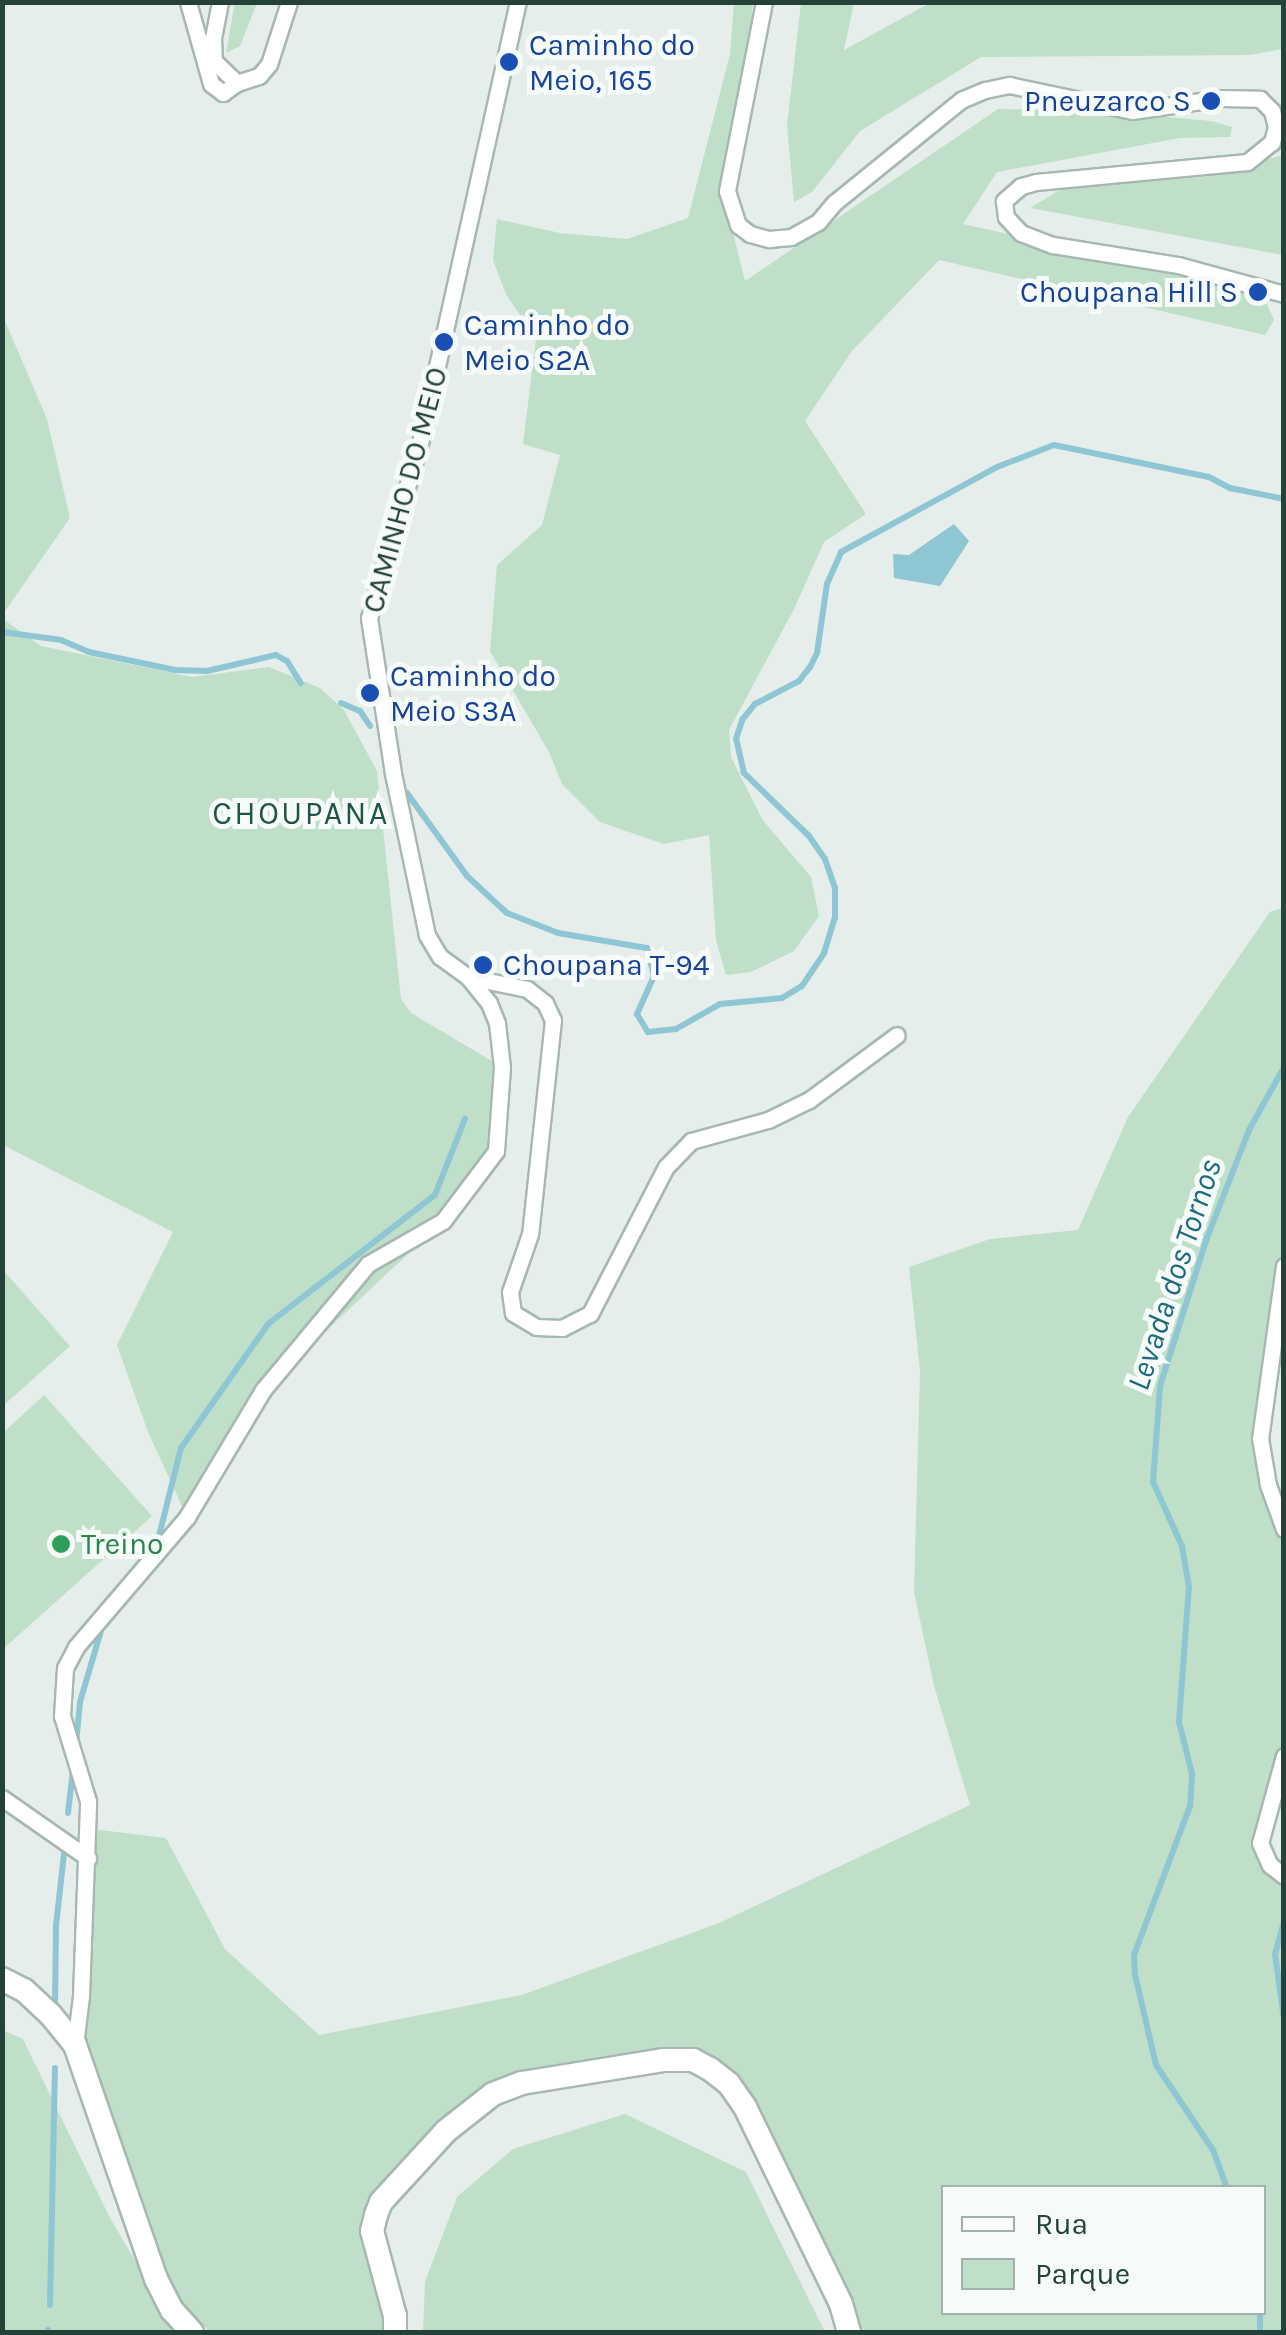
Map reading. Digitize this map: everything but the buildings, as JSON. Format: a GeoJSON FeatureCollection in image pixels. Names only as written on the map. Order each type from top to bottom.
{"type":"FeatureCollection","features":[{"type":"Feature","properties":{"kind":"main road"},"geometry":{"type":"LineString","coordinates":[[2,1979],[37,2002],[75,2045],[156,2278],[172,2310],[192,2332]]}},
{"type":"Feature","properties":{"kind":"main road"},"geometry":{"type":"LineString","coordinates":[[395,2332],[395,2316],[372,2231],[376,2215],[381,2202],[446,2131],[493,2094],[522,2083],[664,2060],[693,2060],[710,2069],[729,2084],[746,2107],[841,2304],[849,2332]]}},
{"type":"Feature","properties":{"kind":"street"},"geometry":{"type":"LineString","coordinates":[[188,2],[211,84],[223,93],[236,83],[258,76],[269,64],[290,2]]}},
{"type":"Feature","properties":{"kind":"street"},"geometry":{"type":"LineString","coordinates":[[220,2],[213,37],[214,61],[236,83]]}},
{"type":"Feature","properties":{"kind":"street","name":"CAMINHO DO MEIO"},"geometry":{"type":"LineString","coordinates":[[75,2045],[88,1858],[88,1800],[62,1716],[66,1668],[76,1647],[187,1517],[263,1390],[368,1264],[443,1221],[496,1150],[502,1068],[498,1023],[489,1003],[468,977],[440,957],[427,935],[393,773],[369,618],[420,443],[518,2]]}},
{"type":"Feature","properties":{"kind":"street"},"geometry":{"type":"LineString","coordinates":[[764,2],[728,191],[738,225],[750,234],[769,239],[791,238],[818,222],[834,203],[961,100],[985,90],[1009,85],[1132,111],[1221,98],[1260,99],[1272,111],[1276,127],[1272,142],[1246,162],[1036,182],[1021,186],[1004,202],[1006,217],[1021,233],[1054,245],[1178,265],[1284,294]]}},
{"type":"Feature","properties":{"kind":"street"},"geometry":{"type":"LineString","coordinates":[[468,977],[527,989],[545,1003],[553,1020],[530,1234],[510,1292],[513,1313],[536,1327],[562,1328],[590,1314],[666,1167],[690,1141],[768,1120],[830,1084],[897,1035]]}},
{"type":"Feature","properties":{"kind":"street"},"geometry":{"type":"LineString","coordinates":[[1284,1266],[1260,1438],[1268,1485],[1284,1529]]}},
{"type":"Feature","properties":{"kind":"street"},"geometry":{"type":"LineString","coordinates":[[1284,1756],[1260,1842],[1270,1866],[1284,1876]]}},
{"type":"Feature","properties":{"kind":"street"},"geometry":{"type":"LineString","coordinates":[[2,1798],[88,1858]]}},
{"type":"Feature","properties":{"kind":"green space"},"geometry":{"type":"Polygon","coordinates":[[[235,2],[257,3],[240,46],[226,53],[235,2]]]}},
{"type":"Feature","properties":{"kind":"green space"},"geometry":{"type":"Polygon","coordinates":[[[734,3],[753,3],[729,217],[745,281],[998,109],[1099,111],[1211,121],[1232,127],[1230,137],[1180,138],[997,172],[963,224],[1261,291],[1274,320],[1265,335],[939,260],[852,351],[805,421],[866,514],[824,542],[794,609],[729,730],[731,757],[762,819],[811,877],[819,916],[794,951],[751,972],[726,975],[716,940],[709,835],[664,844],[600,822],[562,784],[549,752],[490,651],[497,565],[542,525],[560,455],[523,444],[536,339],[506,294],[493,260],[497,219],[560,233],[627,239],[688,218],[730,54],[734,3]]]}},
{"type":"Feature","properties":{"kind":"green space"},"geometry":{"type":"Polygon","coordinates":[[[801,3],[854,3],[844,50],[930,3],[1283,3],[1283,49],[1250,55],[981,57],[860,131],[812,192],[794,202],[787,126],[801,3]]]}},
{"type":"Feature","properties":{"kind":"green space"},"geometry":{"type":"Polygon","coordinates":[[[1283,155],[1283,255],[1030,208],[1065,187],[1205,177],[1283,155]]]}},
{"type":"Feature","properties":{"kind":"green space"},"geometry":{"type":"Polygon","coordinates":[[[2,314],[47,419],[70,518],[3,614],[2,314]]]}},
{"type":"Feature","properties":{"kind":"green space"},"geometry":{"type":"Polygon","coordinates":[[[3,619],[41,646],[192,677],[269,667],[320,688],[344,710],[377,771],[401,999],[411,1013],[502,1067],[496,1151],[443,1221],[263,1390],[187,1517],[148,1432],[117,1345],[173,1232],[3,1145],[3,619]]]}},
{"type":"Feature","properties":{"kind":"green space"},"geometry":{"type":"Polygon","coordinates":[[[1283,908],[1284,1266],[1260,1438],[1283,1529],[1284,1756],[1260,1843],[1284,1876],[1283,2332],[845,2332],[729,2084],[693,2060],[522,2083],[446,2131],[381,2202],[391,2332],[210,2332],[156,2279],[86,2104],[81,1996],[84,1828],[166,1838],[225,1949],[319,2035],[522,1995],[719,1923],[970,1805],[934,1686],[914,1592],[920,1371],[909,1267],[990,1239],[1078,1230],[1128,1117],[1270,912],[1283,908]]]}},
{"type":"Feature","properties":{"kind":"green space"},"geometry":{"type":"Polygon","coordinates":[[[3,1270],[70,1346],[2,1406],[3,1270]]]}},
{"type":"Feature","properties":{"kind":"green space","name":"Treino"},"geometry":{"type":"Polygon","coordinates":[[[44,1395],[152,1516],[3,1649],[3,1433],[44,1395]]]}},
{"type":"Feature","properties":{"kind":"green space"},"geometry":{"type":"Polygon","coordinates":[[[2,2030],[23,2039],[110,2218],[177,2332],[3,2332],[2,2030]]]}},
{"type":"Feature","properties":{"kind":"green space"},"geometry":{"type":"Polygon","coordinates":[[[625,2114],[746,2172],[825,2332],[423,2332],[425,2282],[457,2197],[513,2149],[625,2114]]]}},
{"type":"Feature","properties":{"kind":"water"},"geometry":{"type":"Polygon","coordinates":[[[954,524],[969,541],[940,586],[894,578],[893,554],[909,555],[954,524]]]}},
{"type":"Feature","properties":{"kind":"waterway","name":"Levada dos Tornos"},"geometry":{"type":"LineString","coordinates":[[407,793],[467,876],[507,913],[558,933],[647,948],[654,976],[637,1014],[648,1032],[676,1029],[720,1004],[782,998],[802,986],[824,953],[835,918],[835,888],[825,859],[809,836],[744,773],[736,739],[742,720],[755,704],[799,681],[810,667],[817,653],[827,584],[841,552],[997,467],[1054,445],[1209,477],[1230,488],[1284,499]]}},
{"type":"Feature","properties":{"kind":"waterway","name":"Levada dos Tornos"},"geometry":{"type":"LineString","coordinates":[[2,632],[61,640],[89,652],[175,670],[207,671],[276,655],[287,661],[301,683]]}},
{"type":"Feature","properties":{"kind":"waterway","name":"Levada dos Tornos"},"geometry":{"type":"LineString","coordinates":[[341,703],[360,711],[370,726]]}},
{"type":"Feature","properties":{"kind":"waterway","name":"Levada dos Tornos"},"geometry":{"type":"LineString","coordinates":[[1226,2185],[1213,2150],[1156,2065],[1135,1975],[1134,1955],[1190,1806],[1192,1774],[1179,1722],[1189,1587],[1182,1546],[1153,1482],[1160,1386],[1207,1238],[1249,1130],[1284,1067]]}},
{"type":"Feature","properties":{"kind":"waterway"},"geometry":{"type":"LineString","coordinates":[[157,1544],[181,1448],[268,1324],[435,1195],[465,1119]]}},
{"type":"Feature","properties":{"kind":"waterway"},"geometry":{"type":"LineString","coordinates":[[76,1743],[80,1702],[103,1624]]}},
{"type":"Feature","properties":{"kind":"waterway"},"geometry":{"type":"LineString","coordinates":[[68,1813],[73,1770]]}},
{"type":"Feature","properties":{"kind":"waterway"},"geometry":{"type":"LineString","coordinates":[[55,2007],[56,1926],[65,1845]]}},
{"type":"Feature","properties":{"kind":"waterway"},"geometry":{"type":"LineString","coordinates":[[1284,1921],[1275,1954],[1284,2019]]}},
{"type":"Feature","properties":{"kind":"waterway"},"geometry":{"type":"LineString","coordinates":[[50,2305],[55,2068]]}},
{"type":"Feature","properties":{"kind":"waterway","name":"Levada dos Tornos"},"geometry":{"type":"LineString","coordinates":[[1260,2315],[1260,2332]]}},
{"type":"Feature","properties":{"kind":"place","name":"Caminho do Meio, 165"},"geometry":{"type":"Point","coordinates":[509,62]}},
{"type":"Feature","properties":{"kind":"place","name":"Pneuzarco S"},"geometry":{"type":"Point","coordinates":[1211,101]}},
{"type":"Feature","properties":{"kind":"place","name":"Choupana Hill S"},"geometry":{"type":"Point","coordinates":[1258,292]}},
{"type":"Feature","properties":{"kind":"place","name":"Caminho do Meio S2A"},"geometry":{"type":"Point","coordinates":[444,342]}},
{"type":"Feature","properties":{"kind":"place","name":"Caminho do Meio S3A"},"geometry":{"type":"Point","coordinates":[370,693]}},
{"type":"Feature","properties":{"kind":"place","name":"Choupana T-94"},"geometry":{"type":"Point","coordinates":[483,965]}},
{"type":"Feature","properties":{"kind":"place","name":"Treino"},"geometry":{"type":"Point","coordinates":[61,1544]}},
{"type":"Feature","properties":{"kind":"district","name":"CHOUPANA"},"geometry":{"type":"Point","coordinates":[301,814]}}]}
